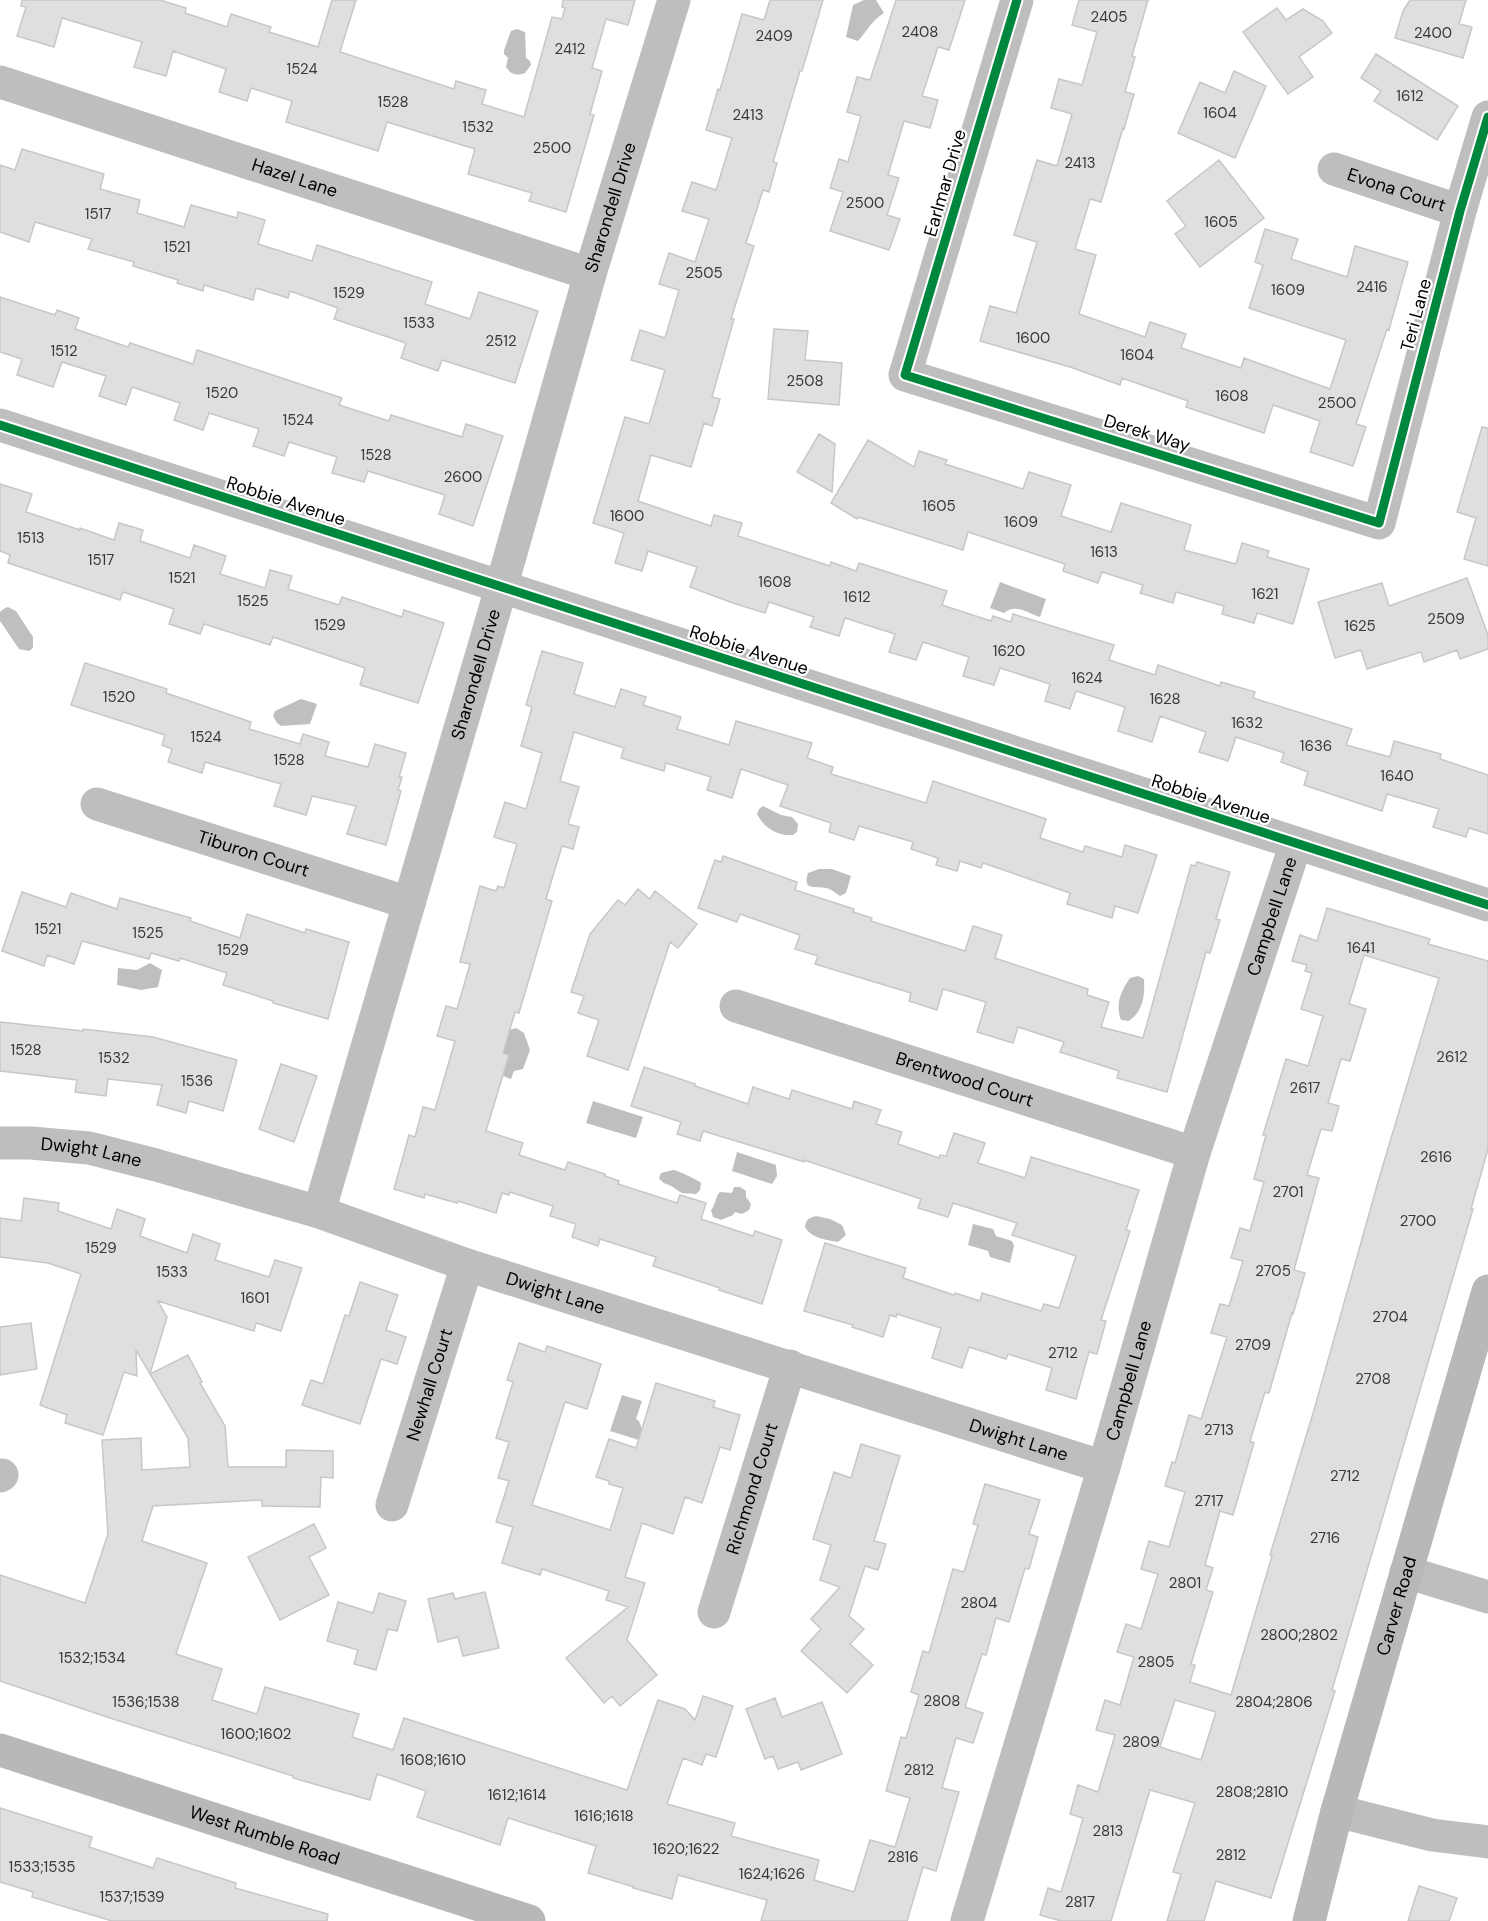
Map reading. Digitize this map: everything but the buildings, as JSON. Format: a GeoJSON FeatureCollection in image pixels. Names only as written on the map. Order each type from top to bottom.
{"type":"FeatureCollection","features":[{"type":"Feature","properties":{"kind":"street","name":"Sharondell Drive"},"geometry":{"type":"LineString","coordinates":[[319,1212],[590,274],[674,0]]}},
{"type":"Feature","properties":{"kind":"street","name":"Earlmar Drive"},"geometry":{"type":"LineString","coordinates":[[905,375],[1017,0]]}},
{"type":"Feature","properties":{"kind":"street","name":"Hazel Lane"},"geometry":{"type":"LineString","coordinates":[[0,82],[590,274]]}},
{"type":"Feature","properties":{"kind":"street","name":"Teri Lane"},"geometry":{"type":"LineString","coordinates":[[1379,523],[1460,211],[1488,117]]}},
{"type":"Feature","properties":{"kind":"street","name":"Evona Court"},"geometry":{"type":"LineString","coordinates":[[1334,169],[1460,211]]}},
{"type":"Feature","properties":{"kind":"street","name":"Derek Way"},"geometry":{"type":"LineString","coordinates":[[905,375],[1379,523]]}},
{"type":"Feature","properties":{"kind":"street","name":"Robbie Avenue"},"geometry":{"type":"LineString","coordinates":[[0,425],[1488,904]]}},
{"type":"Feature","properties":{"kind":"street","name":"Tiburon Court"},"geometry":{"type":"LineString","coordinates":[[97,804],[409,903]]}},
{"type":"Feature","properties":{"kind":"street","name":"Campbell Lane"},"geometry":{"type":"LineString","coordinates":[[967,1921],[1104,1467],[1194,1153],[1296,843]]}},
{"type":"Feature","properties":{"kind":"street","name":"Brentwood Court"},"geometry":{"type":"LineString","coordinates":[[736,1006],[1194,1153]]}},
{"type":"Feature","properties":{"kind":"street","name":"Dwight Lane"},"geometry":{"type":"LineString","coordinates":[[0,1143],[32,1143],[88,1148],[319,1212],[467,1265],[1104,1467]]}},
{"type":"Feature","properties":{"kind":"street","name":"Newhall Court"},"geometry":{"type":"LineString","coordinates":[[392,1505],[467,1265]]}},
{"type":"Feature","properties":{"kind":"street","name":"Carver Road"},"geometry":{"type":"LineString","coordinates":[[1309,1921],[1337,1811],[1488,1291]]}},
{"type":"Feature","properties":{"kind":"street","name":"Richmond Court"},"geometry":{"type":"LineString","coordinates":[[714,1612],[790,1366]]}},
{"type":"Feature","properties":{"kind":"street"},"geometry":{"type":"LineString","coordinates":[[1406,1572],[1488,1597]]}},
{"type":"Feature","properties":{"kind":"street","name":"West Rumble Road"},"geometry":{"type":"LineString","coordinates":[[0,1750],[529,1921]]}},
{"type":"Feature","properties":{"kind":"street"},"geometry":{"type":"LineString","coordinates":[[1337,1811],[1432,1835],[1488,1842]]}},
{"type":"Feature","properties":{"kind":"shaded area"},"geometry":{"type":"Polygon","coordinates":[[[864,0],[876,0],[884,13],[873,22],[858,41],[846,37],[853,5],[864,0]]]}},
{"type":"Feature","properties":{"kind":"shaded area"},"geometry":{"type":"Polygon","coordinates":[[[517,29],[525,32],[526,58],[531,65],[525,73],[517,75],[506,67],[508,58],[504,50],[511,31],[517,29]]]}},
{"type":"Feature","properties":{"kind":"shaded area"},"geometry":{"type":"Polygon","coordinates":[[[1000,582],[1046,599],[1040,617],[1017,609],[1004,613],[990,608],[1000,582]]]}},
{"type":"Feature","properties":{"kind":"shaded area"},"geometry":{"type":"Polygon","coordinates":[[[8,607],[16,611],[33,637],[33,648],[29,651],[19,649],[0,621],[0,612],[8,607]]]}},
{"type":"Feature","properties":{"kind":"shaded area"},"geometry":{"type":"Polygon","coordinates":[[[301,699],[317,704],[310,724],[281,726],[277,723],[273,716],[275,711],[301,699]]]}},
{"type":"Feature","properties":{"kind":"shaded area"},"geometry":{"type":"Polygon","coordinates":[[[763,806],[781,815],[792,817],[798,824],[797,832],[793,835],[782,834],[768,827],[757,814],[763,806]]]}},
{"type":"Feature","properties":{"kind":"shaded area"},"geometry":{"type":"Polygon","coordinates":[[[819,869],[832,869],[851,876],[846,893],[840,896],[828,889],[808,885],[808,873],[819,869]]]}},
{"type":"Feature","properties":{"kind":"shaded area"},"geometry":{"type":"Polygon","coordinates":[[[150,963],[162,970],[158,987],[141,990],[117,985],[118,968],[137,970],[150,963]]]}},
{"type":"Feature","properties":{"kind":"shaded area"},"geometry":{"type":"Polygon","coordinates":[[[1138,976],[1144,979],[1140,1008],[1129,1021],[1121,1020],[1119,1003],[1122,993],[1130,978],[1138,976]]]}},
{"type":"Feature","properties":{"kind":"shaded area"},"geometry":{"type":"Polygon","coordinates":[[[516,1028],[524,1033],[530,1050],[523,1069],[514,1071],[511,1079],[503,1076],[509,1056],[502,1053],[510,1030],[516,1028]]]}},
{"type":"Feature","properties":{"kind":"shaded area"},"geometry":{"type":"Polygon","coordinates":[[[593,1101],[643,1117],[636,1138],[586,1123],[593,1101]]]}},
{"type":"Feature","properties":{"kind":"shaded area"},"geometry":{"type":"Polygon","coordinates":[[[737,1152],[776,1165],[777,1176],[772,1184],[732,1171],[737,1152]]]}},
{"type":"Feature","properties":{"kind":"shaded area"},"geometry":{"type":"Polygon","coordinates":[[[673,1170],[701,1183],[700,1190],[696,1194],[682,1193],[659,1178],[661,1173],[673,1170]]]}},
{"type":"Feature","properties":{"kind":"shaded area"},"geometry":{"type":"Polygon","coordinates":[[[734,1187],[740,1187],[746,1191],[746,1197],[751,1204],[749,1210],[742,1214],[735,1212],[721,1220],[713,1217],[711,1210],[718,1194],[720,1192],[732,1193],[734,1187]]]}},
{"type":"Feature","properties":{"kind":"shaded area"},"geometry":{"type":"Polygon","coordinates":[[[816,1216],[842,1225],[846,1235],[838,1242],[811,1234],[805,1224],[808,1219],[816,1216]]]}},
{"type":"Feature","properties":{"kind":"shaded area"},"geometry":{"type":"Polygon","coordinates":[[[973,1224],[993,1229],[996,1236],[1012,1241],[1014,1246],[1010,1263],[990,1257],[988,1251],[968,1245],[973,1224]]]}},
{"type":"Feature","properties":{"kind":"shaded area"},"geometry":{"type":"Polygon","coordinates":[[[622,1395],[642,1401],[636,1419],[642,1429],[649,1431],[645,1442],[610,1431],[622,1395]]]}},
{"type":"Feature","properties":{"kind":"cycle path"},"geometry":{"type":"LineString","coordinates":[[1017,0],[905,375],[1379,523],[1460,211],[1488,117]]}},
{"type":"Feature","properties":{"kind":"cycle path"},"geometry":{"type":"LineString","coordinates":[[0,425],[1488,905]]}}]}
